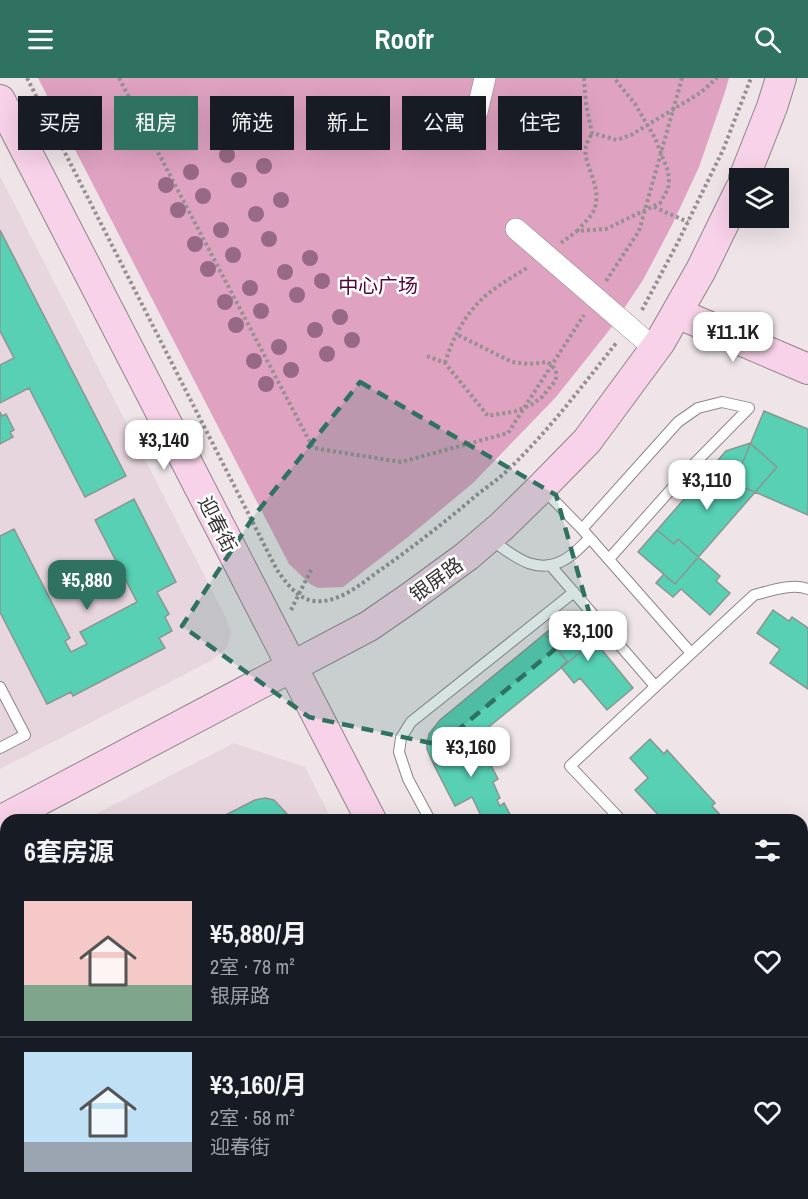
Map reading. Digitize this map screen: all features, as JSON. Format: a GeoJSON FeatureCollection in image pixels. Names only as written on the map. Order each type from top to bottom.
{"type":"FeatureCollection","features":[{"type":"Feature","properties":{"kind":"street"},"geometry":{"type":"LineString","coordinates":[[481,96],[485,78]]}},
{"type":"Feature","properties":{"kind":"street"},"geometry":{"type":"LineString","coordinates":[[748,168],[781,78]]}},
{"type":"Feature","properties":{"kind":"street","name":"迎春街"},"geometry":{"type":"LineString","coordinates":[[0,100],[10,128],[367,814]]}},
{"type":"Feature","properties":{"kind":"street","name":"银屏路"},"geometry":{"type":"LineString","coordinates":[[13,814],[369,626],[448,570],[488,538],[542,488],[587,441],[655,349],[701,270],[729,213]]}},
{"type":"Feature","properties":{"kind":"street"},"geometry":{"type":"LineString","coordinates":[[516,229],[655,349]]}},
{"type":"Feature","properties":{"kind":"street"},"geometry":{"type":"LineString","coordinates":[[677,313],[808,369]]}},
{"type":"Feature","properties":{"kind":"lane"},"geometry":{"type":"LineString","coordinates":[[582,529],[678,422],[698,408],[722,402],[749,408],[690,468],[609,559]]}},
{"type":"Feature","properties":{"kind":"lane"},"geometry":{"type":"LineString","coordinates":[[542,488],[582,529],[691,653]]}},
{"type":"Feature","properties":{"kind":"lane"},"geometry":{"type":"LineString","coordinates":[[488,538],[523,562],[551,566],[566,559],[590,538]]}},
{"type":"Feature","properties":{"kind":"lane"},"geometry":{"type":"LineString","coordinates":[[551,566],[655,686]]}},
{"type":"Feature","properties":{"kind":"lane"},"geometry":{"type":"LineString","coordinates":[[615,814],[570,766],[754,595],[780,588],[803,587],[808,589]]}},
{"type":"Feature","properties":{"kind":"lane"},"geometry":{"type":"LineString","coordinates":[[427,814],[408,779],[399,752],[401,738],[411,722],[574,592]]}},
{"type":"Feature","properties":{"kind":"lane"},"geometry":{"type":"LineString","coordinates":[[0,687],[25,735],[0,748]]}},
{"type":"Feature","properties":{"kind":"path"},"geometry":{"type":"LineString","coordinates":[[27,78],[277,570],[287,585],[298,595],[311,601],[337,598],[424,538],[510,468],[564,409],[641,313],[723,150],[751,78]]}},
{"type":"Feature","properties":{"kind":"path"},"geometry":{"type":"LineString","coordinates":[[119,78],[313,448],[401,462],[508,433],[639,231],[682,78]]}},
{"type":"Feature","properties":{"kind":"path"},"geometry":{"type":"LineString","coordinates":[[445,363],[450,345],[467,316],[496,288],[546,255],[577,231],[592,215],[596,203],[594,183],[585,147],[592,133],[584,78]]}},
{"type":"Feature","properties":{"kind":"path"},"geometry":{"type":"LineString","coordinates":[[577,231],[606,229],[660,203],[668,189],[668,171],[655,138],[635,104],[614,78]]}},
{"type":"Feature","properties":{"kind":"path"},"geometry":{"type":"LineString","coordinates":[[592,133],[617,140],[631,135],[700,93],[717,78]]}},
{"type":"Feature","properties":{"kind":"path"},"geometry":{"type":"LineString","coordinates":[[654,206],[688,222]]}},
{"type":"Feature","properties":{"kind":"path"},"geometry":{"type":"LineString","coordinates":[[427,356],[445,363],[488,416],[516,411],[531,405],[542,397],[556,380],[556,370],[548,362],[528,364],[512,362],[456,334]]}},
{"type":"Feature","properties":{"kind":"path"},"geometry":{"type":"LineString","coordinates":[[276,638],[312,568]]}},
{"type":"Feature","properties":{"kind":"highlighted area"},"geometry":{"type":"Polygon","coordinates":[[[360,382],[556,495],[591,619],[440,745],[309,717],[182,626],[254,516],[360,382]]]}},
{"type":"Feature","properties":{"kind":"shaded area"},"geometry":{"type":"Polygon","coordinates":[[[0,176],[226,618],[231,632],[224,651],[209,662],[0,769],[0,176]]]}},
{"type":"Feature","properties":{"kind":"shaded area"},"geometry":{"type":"Polygon","coordinates":[[[234,743],[305,767],[329,814],[96,814],[234,743]]]}},
{"type":"Feature","properties":{"kind":"green space","name":"中心广场"},"geometry":{"type":"Polygon","coordinates":[[[38,78],[729,78],[699,167],[643,280],[611,328],[556,397],[473,483],[408,537],[343,587],[318,588],[310,584],[289,564],[75,150],[102,150],[102,96],[47,96],[38,78]]]}},
{"type":"Feature","properties":{"kind":"building"},"geometry":{"type":"Polygon","coordinates":[[[0,230],[126,476],[85,497],[29,388],[0,403],[0,365],[14,358],[0,331],[0,230]]]}},
{"type":"Feature","properties":{"kind":"building"},"geometry":{"type":"Polygon","coordinates":[[[764,411],[808,429],[808,515],[734,483],[764,411]]]}},
{"type":"Feature","properties":{"kind":"building"},"geometry":{"type":"Polygon","coordinates":[[[0,412],[2,416],[6,414],[14,430],[10,432],[13,437],[0,444],[0,412]]]}},
{"type":"Feature","properties":{"kind":"building"},"geometry":{"type":"Polygon","coordinates":[[[750,443],[777,467],[675,584],[638,552],[726,451],[750,443]]]}},
{"type":"Feature","properties":{"kind":"building"},"geometry":{"type":"Polygon","coordinates":[[[134,499],[176,582],[157,592],[169,614],[165,617],[172,631],[159,638],[165,648],[73,696],[71,692],[47,704],[0,612],[0,536],[14,529],[70,638],[65,641],[71,652],[87,644],[80,632],[137,602],[95,520],[134,499]]]}},
{"type":"Feature","properties":{"kind":"building"},"geometry":{"type":"Polygon","coordinates":[[[657,530],[674,544],[678,539],[720,576],[716,581],[730,593],[710,615],[681,589],[673,597],[656,583],[664,574],[638,552],[657,530]]]}},
{"type":"Feature","properties":{"kind":"building"},"geometry":{"type":"Polygon","coordinates":[[[773,610],[789,621],[792,617],[808,628],[808,689],[770,663],[780,649],[757,633],[773,610]]]}},
{"type":"Feature","properties":{"kind":"building"},"geometry":{"type":"Polygon","coordinates":[[[571,612],[633,688],[607,710],[580,678],[574,683],[561,667],[567,661],[545,634],[571,612]]]}},
{"type":"Feature","properties":{"kind":"building"},"geometry":{"type":"Polygon","coordinates":[[[571,612],[594,641],[463,748],[434,765],[427,749],[427,743],[429,734],[440,720],[571,612]]]}},
{"type":"Feature","properties":{"kind":"building"},"geometry":{"type":"Polygon","coordinates":[[[463,733],[465,737],[469,735],[476,751],[482,748],[498,779],[493,782],[500,798],[497,800],[500,806],[504,803],[510,814],[480,814],[472,797],[455,806],[434,765],[451,756],[444,743],[463,733]]]}},
{"type":"Feature","properties":{"kind":"building"},"geometry":{"type":"Polygon","coordinates":[[[650,739],[664,754],[667,750],[715,803],[712,806],[719,814],[657,814],[635,790],[648,778],[630,758],[650,739]]]}},
{"type":"Feature","properties":{"kind":"building"},"geometry":{"type":"Polygon","coordinates":[[[265,798],[274,800],[287,814],[228,814],[255,800],[265,798]]]}}]}
